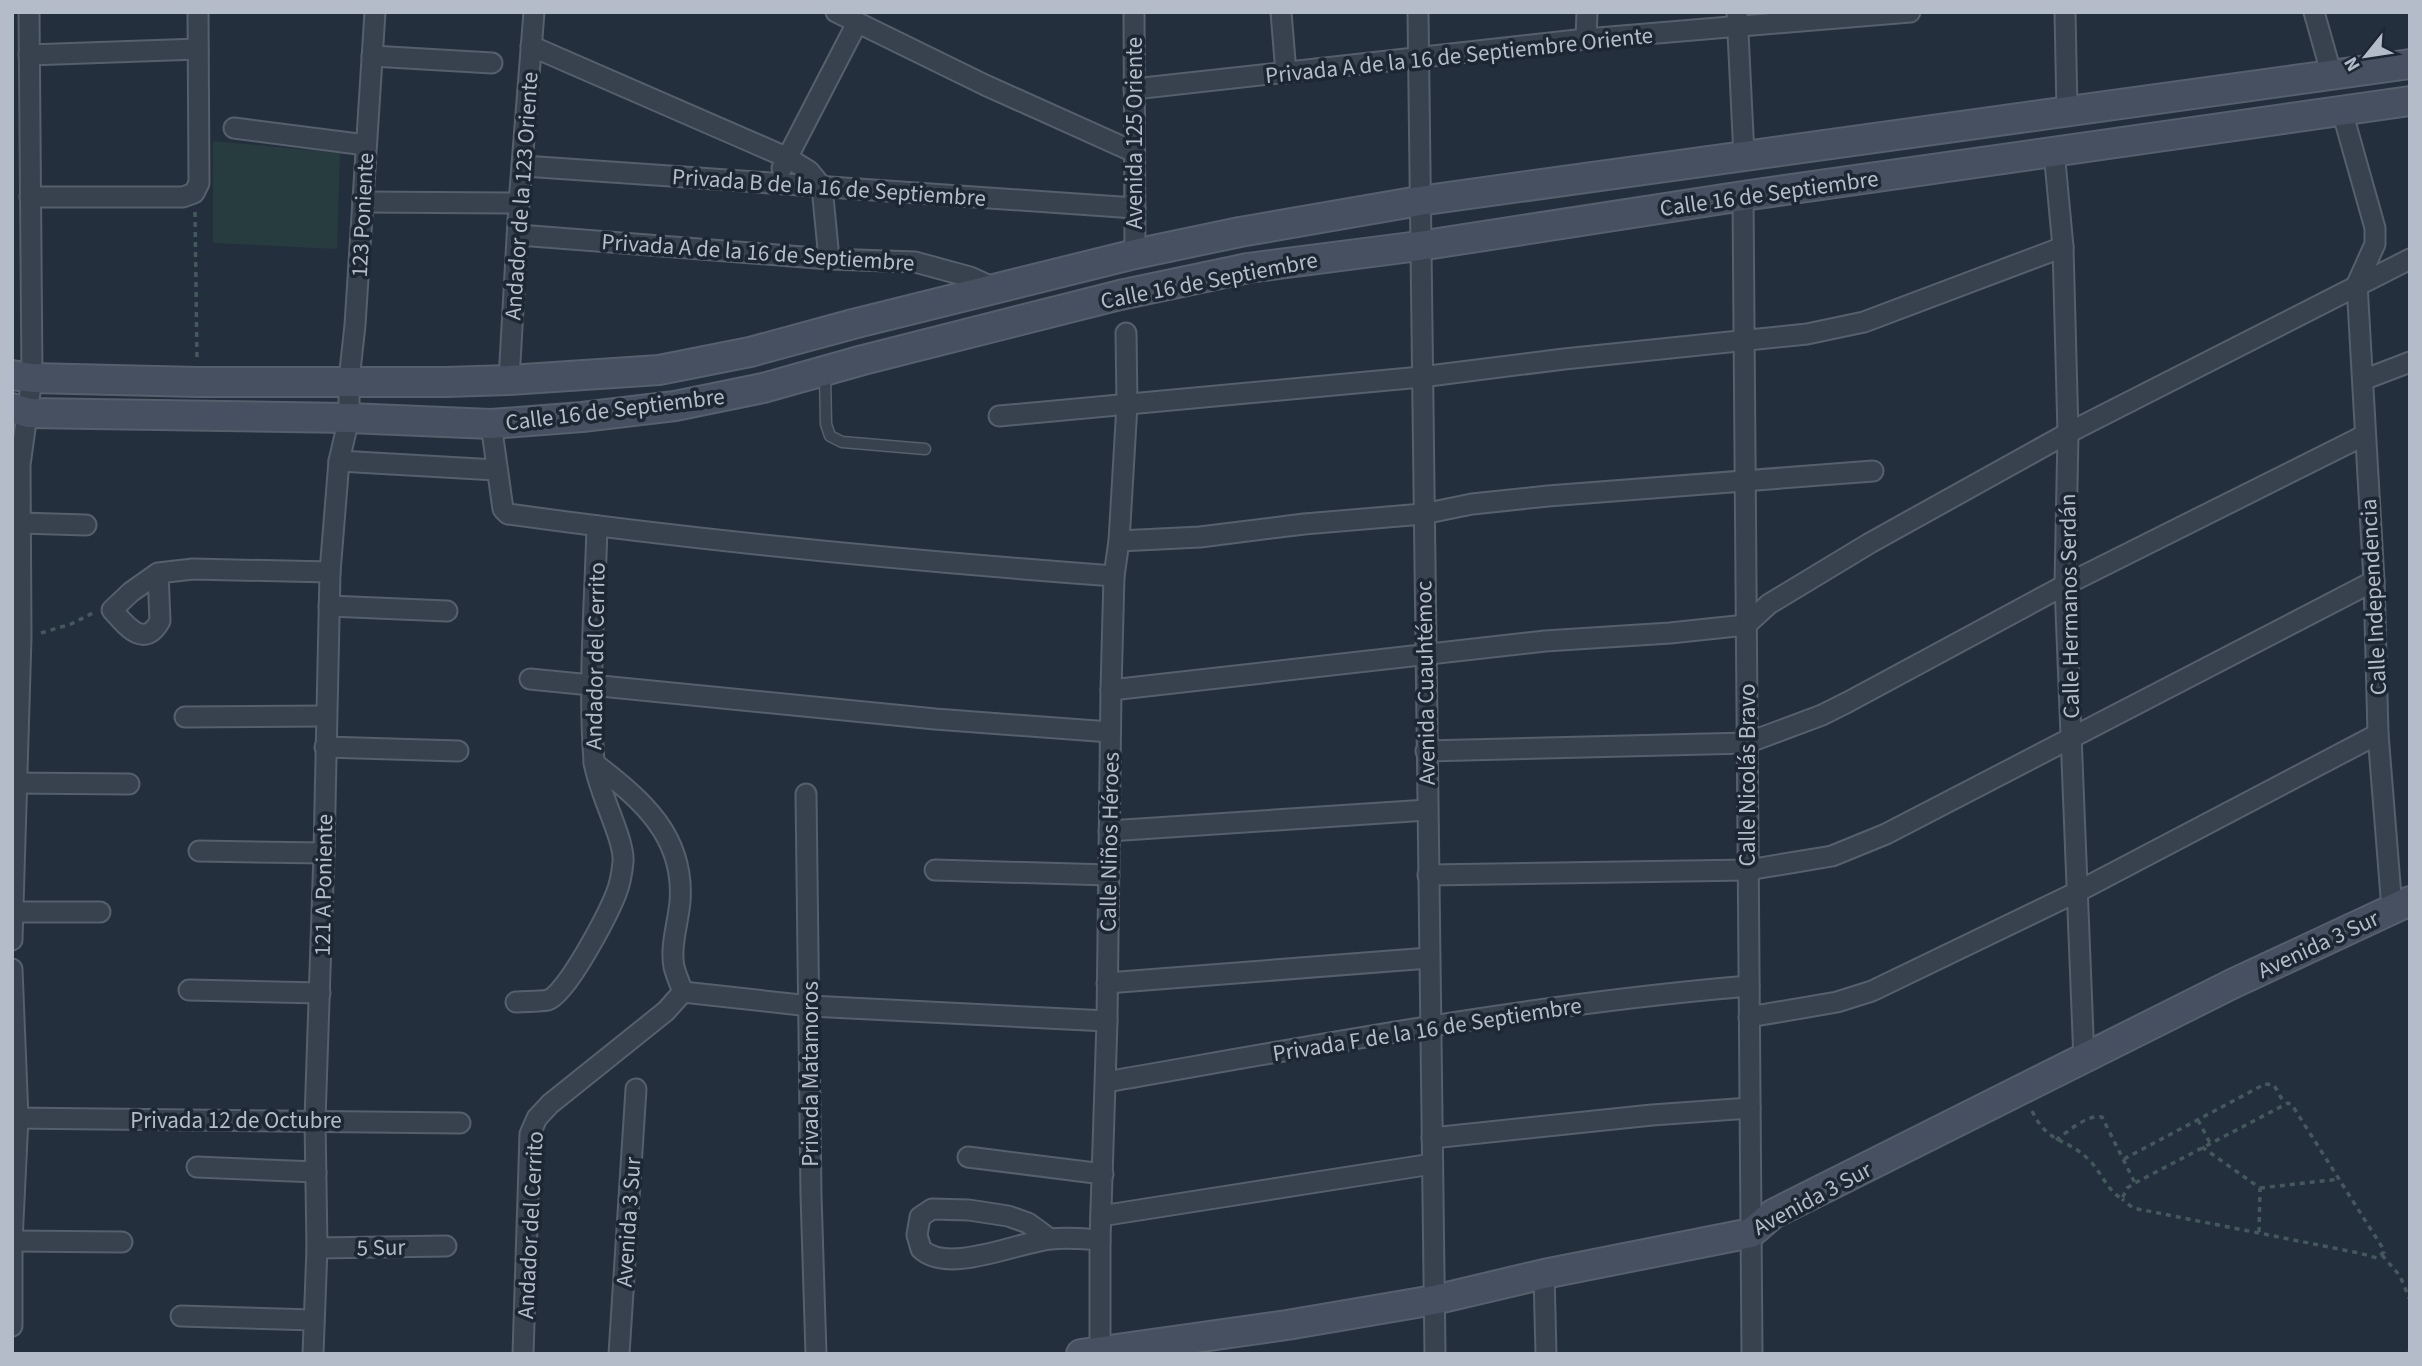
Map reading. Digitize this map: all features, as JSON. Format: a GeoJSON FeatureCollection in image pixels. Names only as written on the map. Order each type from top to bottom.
{"type":"FeatureCollection","features":[{"type":"Feature","properties":{"kind":"main road","name":"Calle 16 de Septiembre"},"geometry":{"type":"LineString","coordinates":[[22,377],[198,382],[509,380],[659,370],[750,352],[994,288],[1240,232],[1419,201],[2410,64]]}},
{"type":"Feature","properties":{"kind":"main road","name":"Calle 16 de Septiembre"},"geometry":{"type":"LineString","coordinates":[[20,411],[491,424],[675,407],[763,388],[1146,289],[1248,268],[1419,246],[1742,196],[2410,101]]}},
{"type":"Feature","properties":{"kind":"main road","name":"Avenida 3 Sur"},"geometry":{"type":"LineString","coordinates":[[1107,1352],[1434,1300],[1544,1274],[1751,1233],[1773,1214],[2232,984],[2401,905]]}},
{"type":"Feature","properties":{"kind":"street"},"geometry":{"type":"LineString","coordinates":[[12,940],[14,783],[21,637],[21,523],[16,465],[30,197],[21,125],[29,55],[29,12]]}},
{"type":"Feature","properties":{"kind":"street"},"geometry":{"type":"LineString","coordinates":[[30,197],[183,197],[194,193],[199,183],[198,12]]}},
{"type":"Feature","properties":{"kind":"street","name":"123 Poniente"},"geometry":{"type":"LineString","coordinates":[[349,418],[349,380],[375,12]]}},
{"type":"Feature","properties":{"kind":"street","name":"Andador de la 123 Oriente"},"geometry":{"type":"LineString","coordinates":[[509,380],[534,12]]}},
{"type":"Feature","properties":{"kind":"street"},"geometry":{"type":"LineString","coordinates":[[836,12],[985,85],[1135,152]]}},
{"type":"Feature","properties":{"kind":"street","name":"Avenida 125 Oriente"},"geometry":{"type":"LineString","coordinates":[[1134,12],[1135,254]]}},
{"type":"Feature","properties":{"kind":"street"},"geometry":{"type":"LineString","coordinates":[[1281,12],[1286,73]]}},
{"type":"Feature","properties":{"kind":"street","name":"Avenida Cuauhtémoc"},"geometry":{"type":"LineString","coordinates":[[1418,12],[1434,1354]]}},
{"type":"Feature","properties":{"kind":"street"},"geometry":{"type":"LineString","coordinates":[[1587,12],[1587,39]]}},
{"type":"Feature","properties":{"kind":"street","name":"Privada A de la 16 de Septiembre Oriente"},"geometry":{"type":"LineString","coordinates":[[1134,89],[1587,39],[1737,19],[1910,12]]}},
{"type":"Feature","properties":{"kind":"street"},"geometry":{"type":"LineString","coordinates":[[2065,12],[2067,111]]}},
{"type":"Feature","properties":{"kind":"street"},"geometry":{"type":"LineString","coordinates":[[2314,12],[2332,76]]}},
{"type":"Feature","properties":{"kind":"street"},"geometry":{"type":"LineString","coordinates":[[1737,19],[1744,156]]}},
{"type":"Feature","properties":{"kind":"street"},"geometry":{"type":"LineString","coordinates":[[774,183],[857,23]]}},
{"type":"Feature","properties":{"kind":"street"},"geometry":{"type":"LineString","coordinates":[[531,47],[788,158],[809,171],[822,187],[829,259]]}},
{"type":"Feature","properties":{"kind":"street"},"geometry":{"type":"LineString","coordinates":[[29,55],[198,49]]}},
{"type":"Feature","properties":{"kind":"street"},"geometry":{"type":"LineString","coordinates":[[372,57],[492,63]]}},
{"type":"Feature","properties":{"kind":"street"},"geometry":{"type":"LineString","coordinates":[[2342,111],[2375,228],[2375,244],[2357,284]]}},
{"type":"Feature","properties":{"kind":"street"},"geometry":{"type":"LineString","coordinates":[[234,128],[366,145]]}},
{"type":"Feature","properties":{"kind":"street","name":"Calle Hermanos Serdán"},"geometry":{"type":"LineString","coordinates":[[2054,151],[2063,247],[2068,433],[2065,585],[2084,1060]]}},
{"type":"Feature","properties":{"kind":"street","name":"Privada B de la 16 de Septiembre"},"geometry":{"type":"LineString","coordinates":[[524,166],[1135,208]]}},
{"type":"Feature","properties":{"kind":"street","name":"Calle Nicolás Bravo"},"geometry":{"type":"LineString","coordinates":[[1742,196],[1752,1354]]}},
{"type":"Feature","properties":{"kind":"street"},"geometry":{"type":"LineString","coordinates":[[363,202],[519,203]]}},
{"type":"Feature","properties":{"kind":"street","name":"Privada A de la 16 de Septiembre"},"geometry":{"type":"LineString","coordinates":[[519,235],[829,259],[915,262],[971,276],[994,288]]}},
{"type":"Feature","properties":{"kind":"street"},"geometry":{"type":"LineString","coordinates":[[999,416],[1421,377],[1808,334],[1864,322],[2063,247]]}},
{"type":"Feature","properties":{"kind":"street"},"geometry":{"type":"LineString","coordinates":[[1111,690],[1425,656],[1545,640],[1670,633],[1746,625],[1769,604],[1870,543],[2068,433],[2410,259]]}},
{"type":"Feature","properties":{"kind":"street","name":"Calle Independencia"},"geometry":{"type":"LineString","coordinates":[[2357,284],[2374,581],[2378,734],[2401,905]]}},
{"type":"Feature","properties":{"kind":"street","name":"Calle Niños Héroes"},"geometry":{"type":"LineString","coordinates":[[1107,1352],[1100,1240],[1106,1082],[1114,576],[1119,541],[1127,405],[1126,333]]}},
{"type":"Feature","properties":{"kind":"street"},"geometry":{"type":"LineString","coordinates":[[2363,380],[2410,362]]}},
{"type":"Feature","properties":{"kind":"street","name":"121 A Poniente"},"geometry":{"type":"LineString","coordinates":[[313,1354],[317,1248],[315,1120],[330,572],[339,461],[349,418]]}},
{"type":"Feature","properties":{"kind":"street"},"geometry":{"type":"LineString","coordinates":[[491,424],[503,509],[508,514],[597,526],[981,566],[1114,576]]}},
{"type":"Feature","properties":{"kind":"street"},"geometry":{"type":"LineString","coordinates":[[1426,751],[1747,743],[1822,715],[2065,585],[2365,435]]}},
{"type":"Feature","properties":{"kind":"street"},"geometry":{"type":"LineString","coordinates":[[339,461],[496,470]]}},
{"type":"Feature","properties":{"kind":"street"},"geometry":{"type":"LineString","coordinates":[[1119,541],[1200,537],[1304,524],[1423,514],[1472,504],[1535,498],[1873,471]]}},
{"type":"Feature","properties":{"kind":"street"},"geometry":{"type":"LineString","coordinates":[[21,523],[86,525]]}},
{"type":"Feature","properties":{"kind":"street","name":"Andador del Cerrito"},"geometry":{"type":"LineString","coordinates":[[523,1354],[530,1135],[537,1118],[550,1104],[666,1012],[682,992],[673,965],[681,874],[673,848],[656,820],[625,787],[594,762],[592,686],[597,526]]}},
{"type":"Feature","properties":{"kind":"street"},"geometry":{"type":"LineString","coordinates":[[158,573],[160,621],[150,633],[141,635],[130,630],[112,610],[131,592],[158,573],[194,569],[330,572]]}},
{"type":"Feature","properties":{"kind":"street"},"geometry":{"type":"LineString","coordinates":[[1428,875],[1748,870],[1832,856],[1861,846],[2374,581]]}},
{"type":"Feature","properties":{"kind":"street"},"geometry":{"type":"LineString","coordinates":[[329,606],[447,611]]}},
{"type":"Feature","properties":{"kind":"street"},"geometry":{"type":"LineString","coordinates":[[530,679],[935,719],[1110,732]]}},
{"type":"Feature","properties":{"kind":"street"},"geometry":{"type":"LineString","coordinates":[[185,717],[326,716]]}},
{"type":"Feature","properties":{"kind":"street"},"geometry":{"type":"LineString","coordinates":[[1749,1017],[1837,1002],[1872,992],[2077,892],[2378,734]]}},
{"type":"Feature","properties":{"kind":"street"},"geometry":{"type":"LineString","coordinates":[[325,747],[458,751]]}},
{"type":"Feature","properties":{"kind":"street"},"geometry":{"type":"LineString","coordinates":[[516,1002],[549,999],[564,986],[576,970],[616,893],[623,858],[594,762]]}},
{"type":"Feature","properties":{"kind":"street"},"geometry":{"type":"LineString","coordinates":[[14,783],[129,785]]}},
{"type":"Feature","properties":{"kind":"street","name":"Privada Matamoros"},"geometry":{"type":"LineString","coordinates":[[806,794],[811,1195],[816,1354]]}},
{"type":"Feature","properties":{"kind":"street"},"geometry":{"type":"LineString","coordinates":[[1109,831],[1427,810]]}},
{"type":"Feature","properties":{"kind":"street"},"geometry":{"type":"LineString","coordinates":[[199,851],[324,853]]}},
{"type":"Feature","properties":{"kind":"street"},"geometry":{"type":"LineString","coordinates":[[935,870],[1109,875]]}},
{"type":"Feature","properties":{"kind":"street"},"geometry":{"type":"LineString","coordinates":[[13,912],[100,912]]}},
{"type":"Feature","properties":{"kind":"street"},"geometry":{"type":"LineString","coordinates":[[1107,983],[1429,958]]}},
{"type":"Feature","properties":{"kind":"street"},"geometry":{"type":"LineString","coordinates":[[12,968],[15,1118],[12,1326]]}},
{"type":"Feature","properties":{"kind":"street","name":"Privada F de la 16 de Septiembre"},"geometry":{"type":"LineString","coordinates":[[1106,1082],[1430,1026],[1635,997],[1749,986]]}},
{"type":"Feature","properties":{"kind":"street"},"geometry":{"type":"LineString","coordinates":[[188,990],[320,993]]}},
{"type":"Feature","properties":{"kind":"street"},"geometry":{"type":"LineString","coordinates":[[682,992],[810,1006],[1107,1021]]}},
{"type":"Feature","properties":{"kind":"street","name":"Avenida 3 Sur"},"geometry":{"type":"LineString","coordinates":[[619,1354],[636,1089]]}},
{"type":"Feature","properties":{"kind":"street"},"geometry":{"type":"LineString","coordinates":[[1432,1138],[1652,1115],[1750,1108]]}},
{"type":"Feature","properties":{"kind":"street","name":"Privada 12 de Octubre"},"geometry":{"type":"LineString","coordinates":[[15,1118],[460,1124]]}},
{"type":"Feature","properties":{"kind":"street"},"geometry":{"type":"LineString","coordinates":[[968,1157],[1103,1174]]}},
{"type":"Feature","properties":{"kind":"street"},"geometry":{"type":"LineString","coordinates":[[1101,1216],[1432,1164]]}},
{"type":"Feature","properties":{"kind":"street"},"geometry":{"type":"LineString","coordinates":[[197,1167],[316,1172]]}},
{"type":"Feature","properties":{"kind":"street"},"geometry":{"type":"LineString","coordinates":[[1050,1239],[1028,1223],[1008,1216],[968,1210],[932,1209],[920,1217],[917,1235],[921,1249],[936,1260],[990,1254],[1050,1239],[1100,1240]]}},
{"type":"Feature","properties":{"kind":"street"},"geometry":{"type":"LineString","coordinates":[[12,1241],[122,1242]]}},
{"type":"Feature","properties":{"kind":"street","name":"5 Sur"},"geometry":{"type":"LineString","coordinates":[[317,1248],[446,1246]]}},
{"type":"Feature","properties":{"kind":"street"},"geometry":{"type":"LineString","coordinates":[[1544,1274],[1546,1354]]}},
{"type":"Feature","properties":{"kind":"street"},"geometry":{"type":"LineString","coordinates":[[181,1316],[314,1320]]}},
{"type":"Feature","properties":{"kind":"lane"},"geometry":{"type":"LineString","coordinates":[[825,371],[826,424],[830,436],[842,442],[925,449]]}},
{"type":"Feature","properties":{"kind":"path"},"geometry":{"type":"LineString","coordinates":[[194,193],[198,382]]}},
{"type":"Feature","properties":{"kind":"path"},"geometry":{"type":"LineString","coordinates":[[21,637],[58,629],[93,613],[112,610]]}},
{"type":"Feature","properties":{"kind":"path"},"geometry":{"type":"LineString","coordinates":[[2124,1159],[2266,1084],[2274,1085],[2284,1103]]}},
{"type":"Feature","properties":{"kind":"path"},"geometry":{"type":"LineString","coordinates":[[2022,1091],[2039,1126],[2056,1140],[2071,1145],[2089,1160],[2106,1186],[2133,1208],[2359,1253],[2371,1258],[2382,1255]]}},
{"type":"Feature","properties":{"kind":"path"},"geometry":{"type":"LineString","coordinates":[[2122,1199],[2127,1188],[2135,1183],[2284,1103],[2292,1105],[2382,1247],[2382,1255],[2400,1276],[2410,1300]]}},
{"type":"Feature","properties":{"kind":"path"},"geometry":{"type":"LineString","coordinates":[[2056,1140],[2089,1118],[2102,1117],[2135,1183]]}},
{"type":"Feature","properties":{"kind":"path"},"geometry":{"type":"LineString","coordinates":[[2199,1121],[2210,1143]]}},
{"type":"Feature","properties":{"kind":"path"},"geometry":{"type":"LineString","coordinates":[[2202,1147],[2260,1188],[2340,1179]]}},
{"type":"Feature","properties":{"kind":"path"},"geometry":{"type":"LineString","coordinates":[[2259,1233],[2260,1188]]}},
{"type":"Feature","properties":{"kind":"path"},"geometry":{"type":"LineString","coordinates":[[2409,1354],[2410,1348]]}},
{"type":"Feature","properties":{"kind":"green space"},"geometry":{"type":"Polygon","coordinates":[[[213,141],[340,153],[337,249],[213,243],[213,141]]]}}]}
